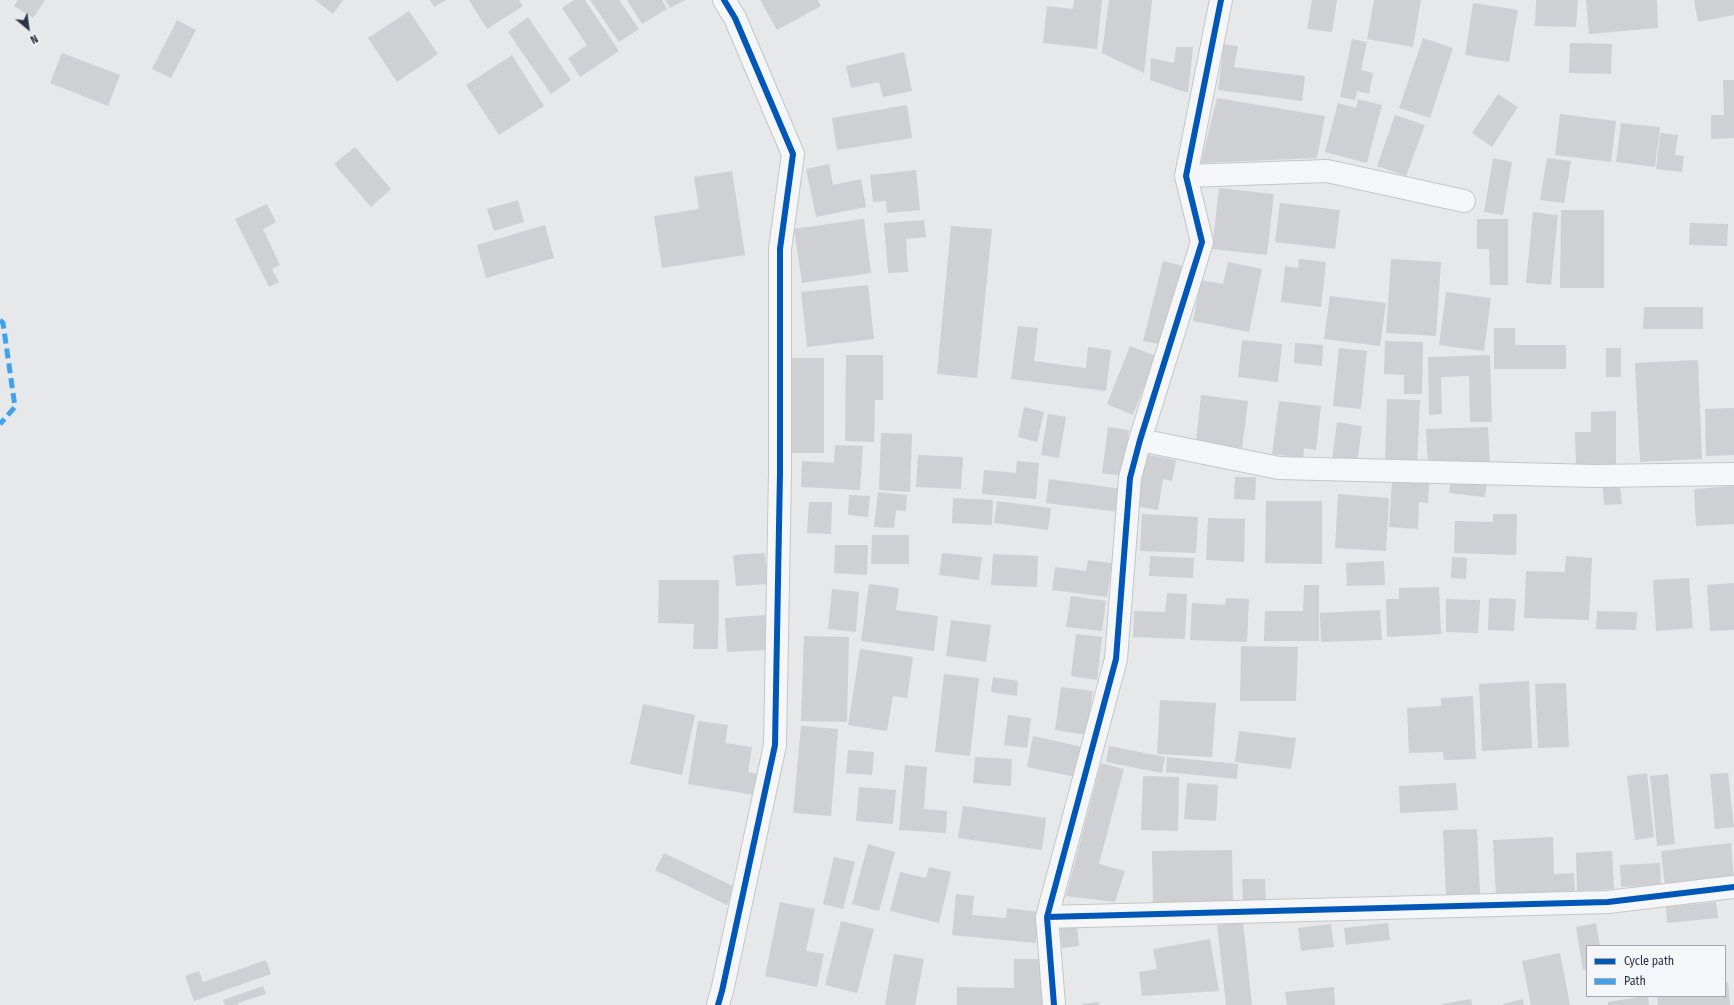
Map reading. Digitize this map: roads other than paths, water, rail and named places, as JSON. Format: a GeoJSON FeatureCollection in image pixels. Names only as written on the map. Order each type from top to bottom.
{"type":"FeatureCollection","features":[{"type":"Feature","properties":{"kind":"street"},"geometry":{"type":"LineString","coordinates":[[718,1005],[774,745],[780,472],[780,249],[793,154],[735,18],[724,0]]}},
{"type":"Feature","properties":{"kind":"street"},"geometry":{"type":"LineString","coordinates":[[1054,1005],[1048,917],[1116,659],[1130,478],[1140,440],[1202,242],[1186,176],[1221,0]]}},
{"type":"Feature","properties":{"kind":"street"},"geometry":{"type":"LineString","coordinates":[[1186,176],[1327,171],[1464,201]]}},
{"type":"Feature","properties":{"kind":"street"},"geometry":{"type":"LineString","coordinates":[[1140,440],[1279,468],[1595,476],[1734,474]]}},
{"type":"Feature","properties":{"kind":"street"},"geometry":{"type":"LineString","coordinates":[[1048,917],[1608,902],[1734,887]]}}]}
